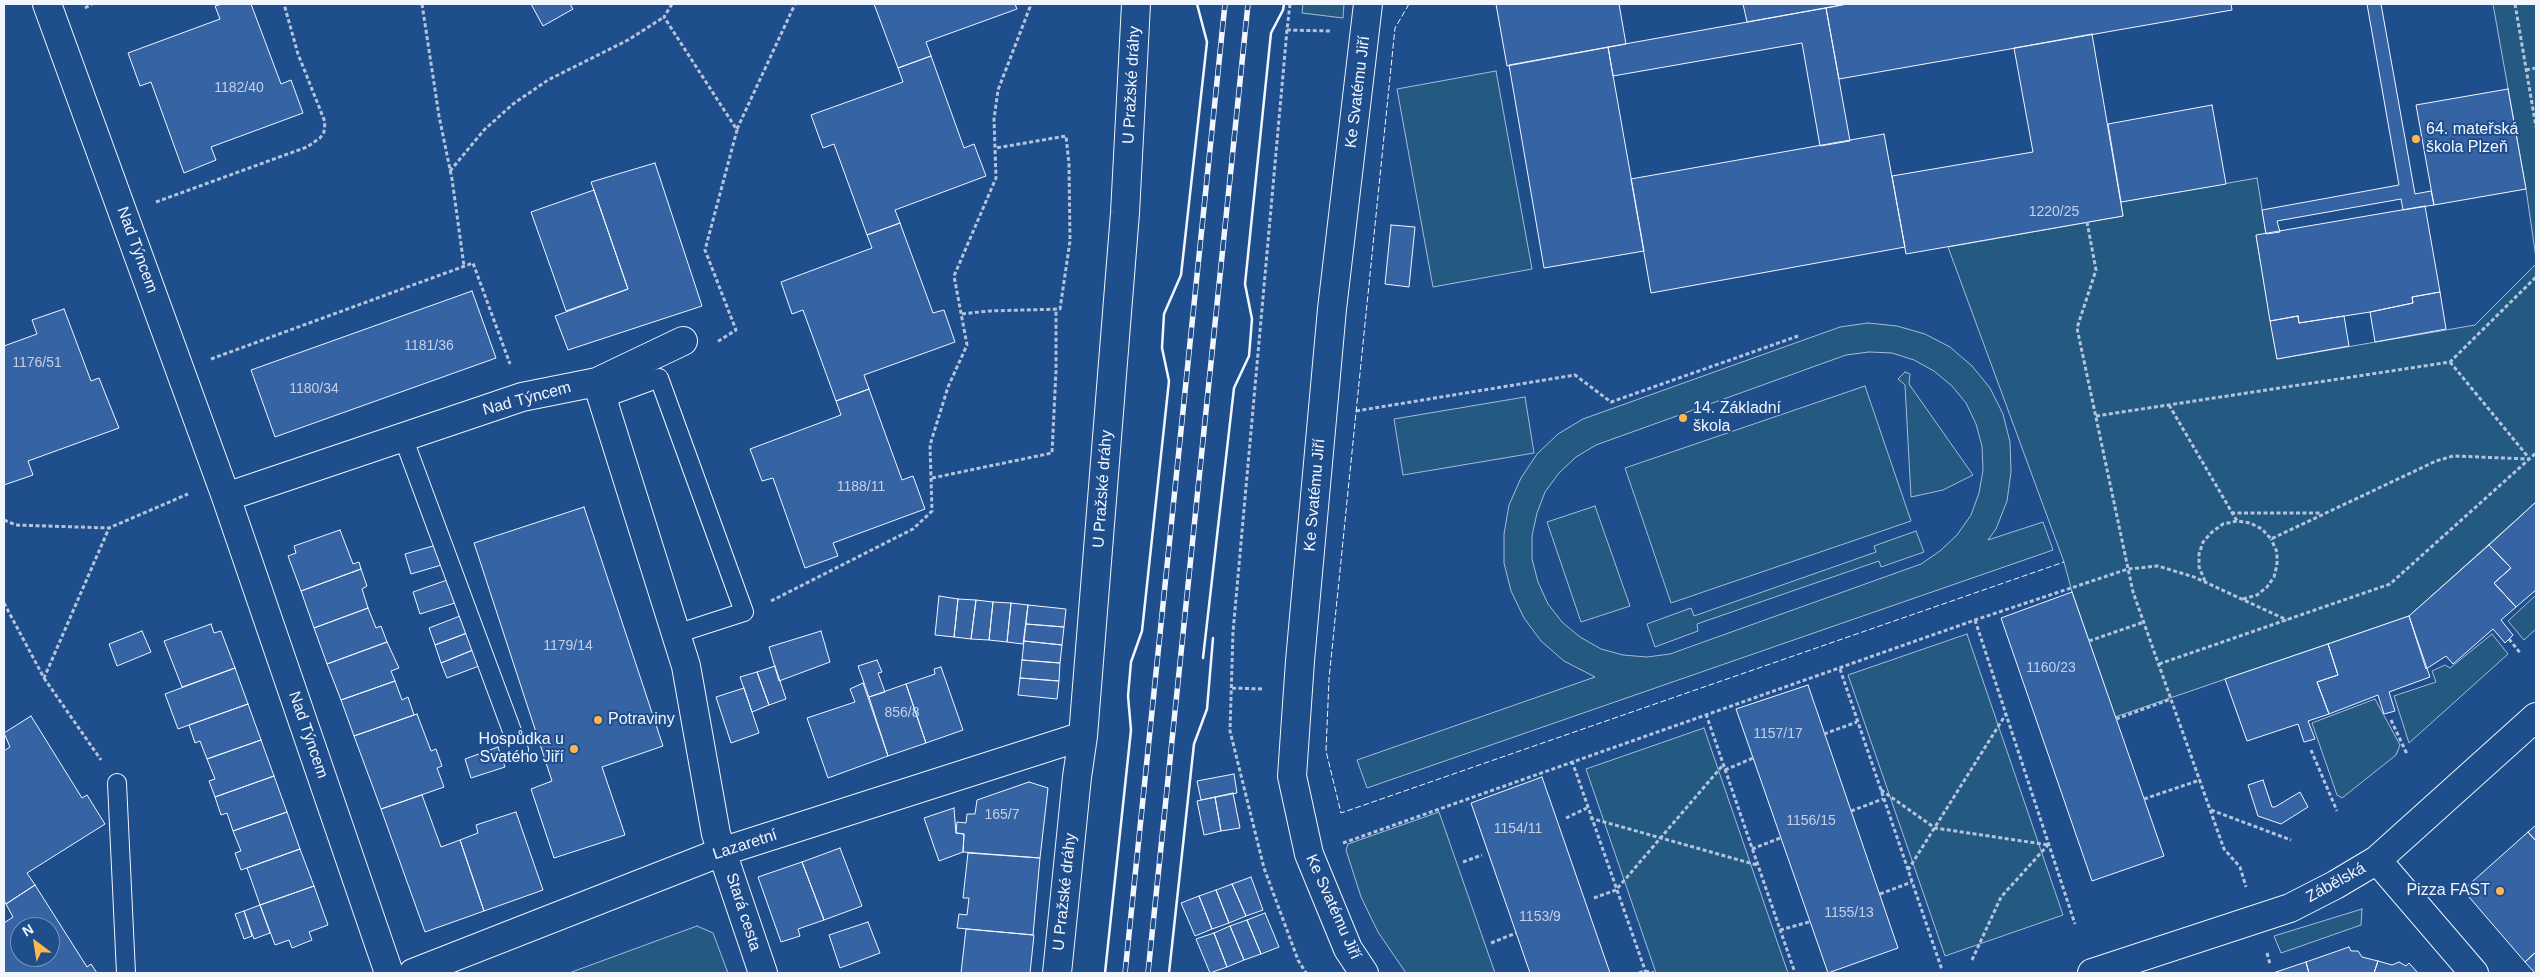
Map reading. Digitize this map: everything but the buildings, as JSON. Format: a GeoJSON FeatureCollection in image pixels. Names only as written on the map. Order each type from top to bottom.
{"type":"FeatureCollection","features":[{"type":"Feature","properties":{"kind":"street","name":"Nad Týncem"},"geometry":{"type":"LineString","coordinates":[[47,4],[226,497],[390,973]]}},
{"type":"Feature","properties":{"kind":"street","name":"U Pražské dráhy"},"geometry":{"type":"LineString","coordinates":[[1057,973],[1083,736],[1125,213],[1136,4]]}},
{"type":"Feature","properties":{"kind":"street","name":"Ke Svatému Jiří"},"geometry":{"type":"LineString","coordinates":[[1364,973],[1348,949],[1309,854],[1292,776],[1299,671],[1332,309],[1368,4]]}},
{"type":"Feature","properties":{"kind":"street","name":"Nad Týncem"},"geometry":{"type":"LineString","coordinates":[[226,497],[522,397],[599,391],[683,341]]}},
{"type":"Feature","properties":{"kind":"street","name":"Stará cesta"},"geometry":{"type":"LineString","coordinates":[[599,391],[686,666],[716,834],[724,851],[764,973]]}},
{"type":"Feature","properties":{"kind":"street","name":"Zábělská"},"geometry":{"type":"LineString","coordinates":[[2092,973],[2290,908],[2377,860],[2536,717]]}},
{"type":"Feature","properties":{"kind":"street","name":"Lazaretní"},"geometry":{"type":"LineString","coordinates":[[413,973],[724,851],[1083,736]]}},
{"type":"Feature","properties":{"kind":"street"},"geometry":{"type":"LineString","coordinates":[[2377,860],[2474,973]]}},
{"type":"Feature","properties":{"kind":"lane"},"geometry":{"type":"LineString","coordinates":[[599,391],[659,378],[744,612],[676,634]]}},
{"type":"Feature","properties":{"kind":"lane"},"geometry":{"type":"LineString","coordinates":[[404,437],[519,750]]}},
{"type":"Feature","properties":{"kind":"lane"},"geometry":{"type":"LineString","coordinates":[[117,783],[126,973]]}},
{"type":"Feature","properties":{"kind":"path"},"geometry":{"type":"LineString","coordinates":[[85,8],[92,4]]}},
{"type":"Feature","properties":{"kind":"path"},"geometry":{"type":"LineString","coordinates":[[155,203],[307,146],[320,138],[324,132],[325,122],[298,54],[284,4]]}},
{"type":"Feature","properties":{"kind":"path"},"geometry":{"type":"LineString","coordinates":[[422,4],[464,266]]}},
{"type":"Feature","properties":{"kind":"path"},"geometry":{"type":"LineString","coordinates":[[450,171],[484,130],[513,104],[548,80],[628,40],[664,17],[672,4]]}},
{"type":"Feature","properties":{"kind":"path"},"geometry":{"type":"LineString","coordinates":[[683,341],[699,355],[736,330],[705,250],[737,130],[795,4]]}},
{"type":"Feature","properties":{"kind":"path"},"geometry":{"type":"LineString","coordinates":[[744,612],[782,596],[913,529],[932,511],[930,446],[948,387],[967,345],[954,276],[996,178],[994,119],[998,90],[1030,7],[1028,4]]}},
{"type":"Feature","properties":{"kind":"path"},"geometry":{"type":"LineString","coordinates":[[1290,4],[1234,632],[1230,731],[1264,868],[1298,960],[1306,973]]}},
{"type":"Feature","properties":{"kind":"path"},"geometry":{"type":"LineString","coordinates":[[2514,4],[2536,128]]}},
{"type":"Feature","properties":{"kind":"path"},"geometry":{"type":"LineString","coordinates":[[664,17],[737,130]]}},
{"type":"Feature","properties":{"kind":"path"},"geometry":{"type":"LineString","coordinates":[[1287,30],[1365,32]]}},
{"type":"Feature","properties":{"kind":"path"},"geometry":{"type":"LineString","coordinates":[[2526,70],[2536,68]]}},
{"type":"Feature","properties":{"kind":"path"},"geometry":{"type":"LineString","coordinates":[[962,314],[989,311],[1060,309],[1070,241],[1069,164],[1066,136],[996,148]]}},
{"type":"Feature","properties":{"kind":"path"},"geometry":{"type":"LineString","coordinates":[[2087,222],[2096,270],[2077,328],[2133,592],[2224,849],[2240,867],[2270,964]]}},
{"type":"Feature","properties":{"kind":"path"},"geometry":{"type":"LineString","coordinates":[[218,357],[473,263],[522,397]]}},
{"type":"Feature","properties":{"kind":"path"},"geometry":{"type":"LineString","coordinates":[[2096,416],[2450,362],[2536,277]]}},
{"type":"Feature","properties":{"kind":"path"},"geometry":{"type":"LineString","coordinates":[[932,478],[1052,453],[1056,371],[1056,309]]}},
{"type":"Feature","properties":{"kind":"path"},"geometry":{"type":"LineString","coordinates":[[1356,411],[1576,375],[1611,402],[1798,336]]}},
{"type":"Feature","properties":{"kind":"path"},"geometry":{"type":"LineString","coordinates":[[2450,362],[2530,458]]}},
{"type":"Feature","properties":{"kind":"path"},"geometry":{"type":"LineString","coordinates":[[2169,405],[2236,521]]}},
{"type":"Feature","properties":{"kind":"path"},"geometry":{"type":"LineString","coordinates":[[2159,664],[2390,584],[2536,453]]}},
{"type":"Feature","properties":{"kind":"path"},"geometry":{"type":"LineString","coordinates":[[2271,539],[2436,461],[2453,456],[2530,458]]}},
{"type":"Feature","properties":{"kind":"path"},"geometry":{"type":"LineString","coordinates":[[4,520],[16,525],[109,528],[191,493]]}},
{"type":"Feature","properties":{"kind":"path"},"geometry":{"type":"LineString","coordinates":[[2232,513],[2325,514]]}},
{"type":"Feature","properties":{"kind":"path"},"geometry":{"type":"LineString","coordinates":[[2206,582],[2199,567],[2199,554],[2203,542],[2223,524],[2236,521],[2250,522],[2262,529],[2271,539],[2277,552],[2277,565],[2274,577],[2267,587],[2257,595],[2242,599]]}},
{"type":"Feature","properties":{"kind":"path"},"geometry":{"type":"LineString","coordinates":[[44,678],[109,528]]}},
{"type":"Feature","properties":{"kind":"path"},"geometry":{"type":"LineString","coordinates":[[1309,854],[1975,620],[2128,569],[2158,566],[2206,582],[2287,620]]}},
{"type":"Feature","properties":{"kind":"path"},"geometry":{"type":"LineString","coordinates":[[4,602],[44,678],[117,783]]}},
{"type":"Feature","properties":{"kind":"path"},"geometry":{"type":"LineString","coordinates":[[1975,620],[2075,924]]}},
{"type":"Feature","properties":{"kind":"path"},"geometry":{"type":"LineString","coordinates":[[2089,641],[2144,622]]}},
{"type":"Feature","properties":{"kind":"path"},"geometry":{"type":"LineString","coordinates":[[2509,639],[2521,654]]}},
{"type":"Feature","properties":{"kind":"path"},"geometry":{"type":"LineString","coordinates":[[1840,669],[1942,970]]}},
{"type":"Feature","properties":{"kind":"path"},"geometry":{"type":"LineString","coordinates":[[1232,688],[1269,689]]}},
{"type":"Feature","properties":{"kind":"path"},"geometry":{"type":"LineString","coordinates":[[2116,719],[2171,699]]}},
{"type":"Feature","properties":{"kind":"path"},"geometry":{"type":"LineString","coordinates":[[1706,714],[1795,973]]}},
{"type":"Feature","properties":{"kind":"path"},"geometry":{"type":"LineString","coordinates":[[1908,871],[2006,714]]}},
{"type":"Feature","properties":{"kind":"path"},"geometry":{"type":"LineString","coordinates":[[2391,720],[2408,754]]}},
{"type":"Feature","properties":{"kind":"path"},"geometry":{"type":"LineString","coordinates":[[1824,734],[1857,722]]}},
{"type":"Feature","properties":{"kind":"path"},"geometry":{"type":"LineString","coordinates":[[2311,750],[2337,811]]}},
{"type":"Feature","properties":{"kind":"path"},"geometry":{"type":"LineString","coordinates":[[1594,898],[1616,890],[1724,767],[1753,758]]}},
{"type":"Feature","properties":{"kind":"path"},"geometry":{"type":"LineString","coordinates":[[1572,761],[1590,818],[1645,972]]}},
{"type":"Feature","properties":{"kind":"path"},"geometry":{"type":"LineString","coordinates":[[2144,799],[2200,780]]}},
{"type":"Feature","properties":{"kind":"path"},"geometry":{"type":"LineString","coordinates":[[1880,790],[1935,828],[2049,845]]}},
{"type":"Feature","properties":{"kind":"path"},"geometry":{"type":"LineString","coordinates":[[1851,810],[1884,799]]}},
{"type":"Feature","properties":{"kind":"path"},"geometry":{"type":"LineString","coordinates":[[1566,818],[1587,808]]}},
{"type":"Feature","properties":{"kind":"path"},"geometry":{"type":"LineString","coordinates":[[2211,810],[2291,840]]}},
{"type":"Feature","properties":{"kind":"path"},"geometry":{"type":"LineString","coordinates":[[1590,818],[1758,865]]}},
{"type":"Feature","properties":{"kind":"path"},"geometry":{"type":"LineString","coordinates":[[1752,849],[1780,838]]}},
{"type":"Feature","properties":{"kind":"path"},"geometry":{"type":"LineString","coordinates":[[1972,960],[2001,897],[2049,845]]}},
{"type":"Feature","properties":{"kind":"path"},"geometry":{"type":"LineString","coordinates":[[1463,862],[1482,855]]}},
{"type":"Feature","properties":{"kind":"path"},"geometry":{"type":"LineString","coordinates":[[1880,894],[1912,882]]}},
{"type":"Feature","properties":{"kind":"path"},"geometry":{"type":"LineString","coordinates":[[1780,930],[1809,922]]}},
{"type":"Feature","properties":{"kind":"path"},"geometry":{"type":"LineString","coordinates":[[1490,943],[1516,933]]}},
{"type":"Feature","properties":{"kind":"path"},"geometry":{"type":"LineString","coordinates":[[1639,973],[1654,973]]}},
{"type":"Feature","properties":{"kind":"shaded area"},"geometry":{"type":"Polygon","coordinates":[[[1303,4],[1344,4],[1343,18],[1302,13],[1303,4]]]}},
{"type":"Feature","properties":{"kind":"shaded area"},"geometry":{"type":"Polygon","coordinates":[[[2493,4],[2536,4],[2536,258],[2526,189],[2493,4]]]}},
{"type":"Feature","properties":{"kind":"shaded area"},"geometry":{"type":"Polygon","coordinates":[[[1496,71],[1532,269],[1433,287],[1397,89],[1496,71]]]}},
{"type":"Feature","properties":{"kind":"shaded area"},"geometry":{"type":"Polygon","coordinates":[[[2257,178],[2266,234],[2256,236],[2277,359],[2475,325],[2536,264],[2536,502],[2409,616],[2115,717],[2072,592],[2064,562],[1948,247],[2123,216],[2121,202],[2257,178]]]}},
{"type":"Feature","properties":{"kind":"shaded area"},"geometry":{"type":"Polygon","coordinates":[[[1868,323],[1897,326],[1925,334],[1950,347],[1972,366],[1990,388],[2003,414],[2010,442],[2011,472],[2007,501],[1996,529],[1988,540],[2043,522],[2053,550],[1367,788],[1357,760],[1595,677],[1564,661],[1541,641],[1524,618],[1511,591],[1504,563],[1504,534],[1509,505],[1521,478],[1537,454],[1558,434],[1583,419],[1840,327],[1868,323]],[[1869,352],[1846,355],[1596,445],[1576,457],[1559,473],[1545,492],[1537,513],[1532,536],[1532,559],[1538,582],[1548,604],[1562,622],[1580,637],[1601,649],[1623,655],[1647,657],[1670,654],[1921,564],[1940,551],[1957,535],[1971,515],[1979,493],[1983,470],[1982,446],[1976,424],[1966,403],[1952,386],[1934,371],[1914,360],[1892,353],[1869,352]]]}},
{"type":"Feature","properties":{"kind":"shaded area"},"geometry":{"type":"Polygon","coordinates":[[[1905,372],[1910,374],[1909,384],[1973,475],[1943,490],[1911,497],[1905,385],[1898,379],[1905,372]]]}},
{"type":"Feature","properties":{"kind":"shaded area"},"geometry":{"type":"Polygon","coordinates":[[[1865,386],[1911,521],[1671,603],[1625,468],[1865,386]]]}},
{"type":"Feature","properties":{"kind":"shaded area"},"geometry":{"type":"Polygon","coordinates":[[[1525,397],[1534,453],[1403,475],[1394,419],[1525,397]]]}},
{"type":"Feature","properties":{"kind":"shaded area"},"geometry":{"type":"Polygon","coordinates":[[[1595,506],[1630,606],[1581,622],[1547,522],[1595,506]]]}},
{"type":"Feature","properties":{"kind":"shaded area"},"geometry":{"type":"Polygon","coordinates":[[[1916,531],[1924,552],[1881,567],[1879,561],[1697,624],[1698,631],[1655,647],[1647,624],[1691,608],[1694,616],[1876,552],[1874,546],[1916,531]]]}},
{"type":"Feature","properties":{"kind":"shaded area"},"geometry":{"type":"Polygon","coordinates":[[[2536,595],[2536,629],[2524,640],[2508,621],[2536,595]]]}},
{"type":"Feature","properties":{"kind":"shaded area"},"geometry":{"type":"Polygon","coordinates":[[[1967,634],[2063,915],[1945,956],[1848,675],[1967,634]]]}},
{"type":"Feature","properties":{"kind":"shaded area"},"geometry":{"type":"Polygon","coordinates":[[[2492,634],[2508,654],[2409,743],[2394,696],[2436,682],[2432,671],[2445,665],[2450,668],[2492,634]]]}},
{"type":"Feature","properties":{"kind":"shaded area"},"geometry":{"type":"Polygon","coordinates":[[[2375,699],[2400,745],[2396,755],[2342,798],[2337,795],[2312,723],[2375,699]]]}},
{"type":"Feature","properties":{"kind":"shaded area"},"geometry":{"type":"Polygon","coordinates":[[[1704,728],[1788,973],[1656,973],[1586,769],[1704,728]]]}},
{"type":"Feature","properties":{"kind":"shaded area"},"geometry":{"type":"Polygon","coordinates":[[[1439,812],[1495,973],[1406,973],[1378,932],[1361,897],[1346,850],[1348,844],[1439,812]]]}},
{"type":"Feature","properties":{"kind":"shaded area"},"geometry":{"type":"Polygon","coordinates":[[[2362,909],[2361,925],[2281,953],[2274,936],[2362,909]]]}},
{"type":"Feature","properties":{"kind":"shaded area"},"geometry":{"type":"Polygon","coordinates":[[[697,926],[713,933],[728,973],[569,973],[697,926]]]}},
{"type":"Feature","properties":{"kind":"railway"},"geometry":{"type":"LineString","coordinates":[[1125,973],[1225,4]]}},
{"type":"Feature","properties":{"kind":"railway"},"geometry":{"type":"LineString","coordinates":[[1148,973],[1248,4]]}},
{"type":"Feature","properties":{"kind":"fence"},"geometry":{"type":"LineString","coordinates":[[1409,4],[1395,28],[1329,679],[1326,751],[1341,813],[2064,562]]}},
{"type":"Feature","properties":{"kind":"wall"},"geometry":{"type":"LineString","coordinates":[[1105,973],[1131,730],[1128,696],[1131,662],[1142,631],[1169,381],[1162,348],[1164,314],[1181,275],[1207,42],[1197,4]]}},
{"type":"Feature","properties":{"kind":"wall"},"geometry":{"type":"LineString","coordinates":[[1203,658],[1234,388],[1249,356],[1252,319],[1245,284],[1271,33],[1283,10],[1284,4]]}},
{"type":"Feature","properties":{"kind":"wall"},"geometry":{"type":"LineString","coordinates":[[1169,973],[1194,744],[1207,709],[1213,638]]}},
{"type":"Feature","properties":{"kind":"place","name":"64. mateřská škola Plzeň"},"geometry":{"type":"Point","coordinates":[2416,139]}},
{"type":"Feature","properties":{"kind":"place","name":"14. Základní škola"},"geometry":{"type":"Point","coordinates":[1683,418]}},
{"type":"Feature","properties":{"kind":"place","name":"Potraviny"},"geometry":{"type":"Point","coordinates":[598,720]}},
{"type":"Feature","properties":{"kind":"place","name":"Hospůdka u Svatého Jiří"},"geometry":{"type":"Point","coordinates":[574,749]}},
{"type":"Feature","properties":{"kind":"place","name":"Pizza FAST"},"geometry":{"type":"Point","coordinates":[2500,891]}}]}
